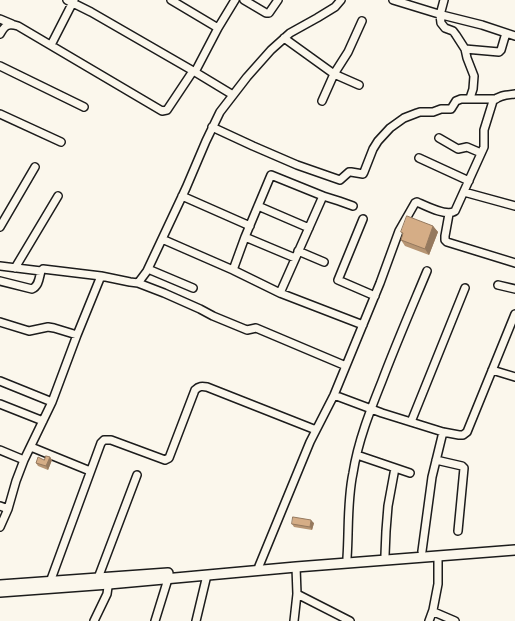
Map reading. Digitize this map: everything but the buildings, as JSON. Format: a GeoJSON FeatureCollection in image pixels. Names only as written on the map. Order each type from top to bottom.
{"type":"FeatureCollection","features":[{"type":"Feature","properties":{"kind":"main road"},"geometry":{"type":"LineString","coordinates":[[0,592],[260,566],[515,543]]}},
{"type":"Feature","properties":{"kind":"main road"},"geometry":{"type":"LineString","coordinates":[[0,585],[98,578],[109,581],[168,579],[296,567],[515,550]]}},
{"type":"Feature","properties":{"kind":"street"},"geometry":{"type":"LineString","coordinates":[[171,0],[218,28]]}},
{"type":"Feature","properties":{"kind":"street"},"geometry":{"type":"LineString","coordinates":[[0,19],[18,26],[162,111],[167,110],[194,72],[235,0]]}},
{"type":"Feature","properties":{"kind":"street"},"geometry":{"type":"LineString","coordinates":[[244,0],[266,13],[269,13],[278,0]]}},
{"type":"Feature","properties":{"kind":"street"},"geometry":{"type":"LineString","coordinates":[[138,283],[148,269],[212,127],[232,95],[271,50],[284,38],[335,7],[341,0]]}},
{"type":"Feature","properties":{"kind":"street"},"geometry":{"type":"LineString","coordinates":[[393,0],[440,15],[482,25],[515,36]]}},
{"type":"Feature","properties":{"kind":"street"},"geometry":{"type":"LineString","coordinates":[[444,0],[440,15],[441,23],[443,27],[454,32],[465,49],[474,76],[473,89],[470,98]]}},
{"type":"Feature","properties":{"kind":"street"},"geometry":{"type":"LineString","coordinates":[[51,45],[71,1],[232,95]]}},
{"type":"Feature","properties":{"kind":"street"},"geometry":{"type":"LineString","coordinates":[[322,101],[334,74],[348,52],[362,21]]}},
{"type":"Feature","properties":{"kind":"street"},"geometry":{"type":"LineString","coordinates":[[0,34],[6,25],[12,24]]}},
{"type":"Feature","properties":{"kind":"street"},"geometry":{"type":"LineString","coordinates":[[465,49],[499,52],[506,33]]}},
{"type":"Feature","properties":{"kind":"street"},"geometry":{"type":"LineString","coordinates":[[284,38],[334,74],[359,85]]}},
{"type":"Feature","properties":{"kind":"street"},"geometry":{"type":"LineString","coordinates":[[0,66],[84,107]]}},
{"type":"Feature","properties":{"kind":"street"},"geometry":{"type":"LineString","coordinates":[[212,127],[297,165],[340,180],[349,172],[363,174],[373,149],[378,141],[390,128],[404,118],[420,112],[429,113],[441,109],[451,109],[459,99],[496,99],[515,94]]}},
{"type":"Feature","properties":{"kind":"street"},"geometry":{"type":"LineString","coordinates":[[260,566],[310,442],[334,395],[375,296],[399,231],[415,202],[440,212],[449,214],[455,211],[484,147],[484,130],[491,106],[496,99]]}},
{"type":"Feature","properties":{"kind":"street"},"geometry":{"type":"LineString","coordinates":[[0,114],[61,142]]}},
{"type":"Feature","properties":{"kind":"street"},"geometry":{"type":"LineString","coordinates":[[439,138],[458,148],[467,147],[481,153]]}},
{"type":"Feature","properties":{"kind":"street"},"geometry":{"type":"LineString","coordinates":[[419,158],[469,181]]}},
{"type":"Feature","properties":{"kind":"street"},"geometry":{"type":"LineString","coordinates":[[0,227],[35,167]]}},
{"type":"Feature","properties":{"kind":"street"},"geometry":{"type":"LineString","coordinates":[[233,270],[271,175],[322,196],[339,200],[353,206]]}},
{"type":"Feature","properties":{"kind":"street"},"geometry":{"type":"LineString","coordinates":[[464,192],[515,206]]}},
{"type":"Feature","properties":{"kind":"street"},"geometry":{"type":"LineString","coordinates":[[15,268],[58,196]]}},
{"type":"Feature","properties":{"kind":"street"},"geometry":{"type":"LineString","coordinates":[[182,196],[250,226]]}},
{"type":"Feature","properties":{"kind":"street"},"geometry":{"type":"LineString","coordinates":[[280,293],[322,196]]}},
{"type":"Feature","properties":{"kind":"street"},"geometry":{"type":"LineString","coordinates":[[258,206],[309,228]]}},
{"type":"Feature","properties":{"kind":"street"},"geometry":{"type":"LineString","coordinates":[[449,214],[445,236],[445,240],[447,242],[515,263]]}},
{"type":"Feature","properties":{"kind":"street"},"geometry":{"type":"LineString","coordinates":[[363,219],[338,280],[375,296]]}},
{"type":"Feature","properties":{"kind":"street"},"geometry":{"type":"LineString","coordinates":[[245,237],[297,255],[324,262]]}},
{"type":"Feature","properties":{"kind":"street"},"geometry":{"type":"LineString","coordinates":[[162,239],[233,270],[280,293],[363,325]]}},
{"type":"Feature","properties":{"kind":"street"},"geometry":{"type":"LineString","coordinates":[[0,266],[40,271],[47,269],[101,276],[138,283],[247,330],[256,328],[346,366]]}},
{"type":"Feature","properties":{"kind":"street"},"geometry":{"type":"LineString","coordinates":[[148,269],[193,288]]}},
{"type":"Feature","properties":{"kind":"street"},"geometry":{"type":"LineString","coordinates":[[0,281],[32,289],[38,284],[40,271]]}},
{"type":"Feature","properties":{"kind":"street"},"geometry":{"type":"LineString","coordinates":[[347,558],[348,501],[361,436],[394,350],[428,271]]}},
{"type":"Feature","properties":{"kind":"street"},"geometry":{"type":"LineString","coordinates":[[0,527],[8,510],[16,481],[24,460],[52,402],[101,276]]}},
{"type":"Feature","properties":{"kind":"street"},"geometry":{"type":"LineString","coordinates":[[498,285],[515,289]]}},
{"type":"Feature","properties":{"kind":"street"},"geometry":{"type":"LineString","coordinates":[[411,422],[465,288]]}},
{"type":"Feature","properties":{"kind":"street"},"geometry":{"type":"LineString","coordinates":[[334,395],[371,409],[443,432],[463,435],[467,432],[514,317]]}},
{"type":"Feature","properties":{"kind":"street"},"geometry":{"type":"LineString","coordinates":[[0,322],[29,331],[54,328],[77,335]]}},
{"type":"Feature","properties":{"kind":"street"},"geometry":{"type":"LineString","coordinates":[[492,370],[515,377]]}},
{"type":"Feature","properties":{"kind":"street"},"geometry":{"type":"LineString","coordinates":[[0,380],[52,402]]}},
{"type":"Feature","properties":{"kind":"street"},"geometry":{"type":"LineString","coordinates":[[50,582],[90,471],[101,443],[104,440],[111,440],[165,460],[169,458],[195,390],[202,386],[316,430]]}},
{"type":"Feature","properties":{"kind":"street"},"geometry":{"type":"LineString","coordinates":[[0,404],[43,421]]}},
{"type":"Feature","properties":{"kind":"street"},"geometry":{"type":"LineString","coordinates":[[422,551],[432,477],[443,432]]}},
{"type":"Feature","properties":{"kind":"street"},"geometry":{"type":"LineString","coordinates":[[30,447],[90,471]]}},
{"type":"Feature","properties":{"kind":"street"},"geometry":{"type":"LineString","coordinates":[[0,450],[24,460]]}},
{"type":"Feature","properties":{"kind":"street"},"geometry":{"type":"LineString","coordinates":[[357,455],[410,473]]}},
{"type":"Feature","properties":{"kind":"street"},"geometry":{"type":"LineString","coordinates":[[436,460],[462,466],[464,468],[458,531]]}},
{"type":"Feature","properties":{"kind":"street"},"geometry":{"type":"LineString","coordinates":[[385,555],[388,506],[395,468]]}},
{"type":"Feature","properties":{"kind":"street"},"geometry":{"type":"LineString","coordinates":[[98,578],[137,475]]}},
{"type":"Feature","properties":{"kind":"street"},"geometry":{"type":"LineString","coordinates":[[0,506],[8,510]]}},
{"type":"Feature","properties":{"kind":"street"},"geometry":{"type":"LineString","coordinates":[[429,621],[433,610],[438,584],[438,556]]}},
{"type":"Feature","properties":{"kind":"street"},"geometry":{"type":"LineString","coordinates":[[294,621],[297,594],[296,567]]}},
{"type":"Feature","properties":{"kind":"street"},"geometry":{"type":"LineString","coordinates":[[196,621],[207,575]]}},
{"type":"Feature","properties":{"kind":"street"},"geometry":{"type":"LineString","coordinates":[[156,621],[168,579]]}},
{"type":"Feature","properties":{"kind":"street"},"geometry":{"type":"LineString","coordinates":[[94,621],[107,594],[109,581]]}},
{"type":"Feature","properties":{"kind":"street"},"geometry":{"type":"LineString","coordinates":[[297,594],[350,621]]}},
{"type":"Feature","properties":{"kind":"street"},"geometry":{"type":"LineString","coordinates":[[433,610],[434,612],[455,621]]}}]}
